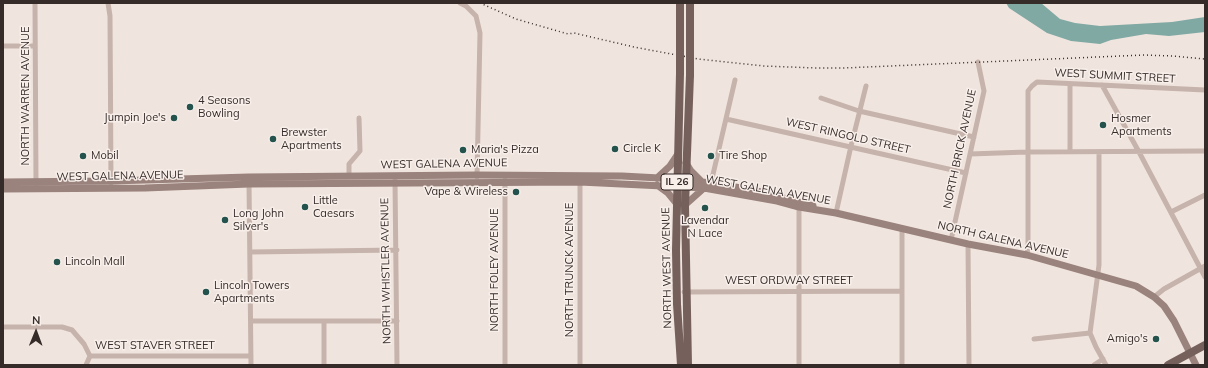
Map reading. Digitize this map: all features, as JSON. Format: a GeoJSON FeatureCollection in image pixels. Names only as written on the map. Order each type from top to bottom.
{"type":"FeatureCollection","features":[{"type":"Feature","properties":{"kind":"main road","name":"NORTH WEST AVENUE"},"geometry":{"type":"LineString","coordinates":[[680,3],[678,154],[681,183],[681,365]]}},
{"type":"Feature","properties":{"kind":"main road","name":"NORTH WEST AVENUE"},"geometry":{"type":"LineString","coordinates":[[681,183],[686,163],[690,76],[690,3]]}},
{"type":"Feature","properties":{"kind":"main road"},"geometry":{"type":"LineString","coordinates":[[678,154],[657,181],[681,204],[704,188]]}},
{"type":"Feature","properties":{"kind":"main road"},"geometry":{"type":"LineString","coordinates":[[686,163],[691,172],[700,181]]}},
{"type":"Feature","properties":{"kind":"main road","name":"WEST GALENA AVENUE"},"geometry":{"type":"LineString","coordinates":[[3,182],[36,185],[111,185],[349,176],[395,180]]}},
{"type":"Feature","properties":{"kind":"main road","name":"WEST GALENA AVENUE"},"geometry":{"type":"LineString","coordinates":[[249,180],[580,178],[657,181],[681,183],[799,204]]}},
{"type":"Feature","properties":{"kind":"main road","name":"WEST GALENA AVENUE"},"geometry":{"type":"LineString","coordinates":[[681,183],[700,181],[753,190],[799,204],[836,213]]}},
{"type":"Feature","properties":{"kind":"main road","name":"WEST GALENA AVENUE"},"geometry":{"type":"LineString","coordinates":[[3,189],[36,185]]}},
{"type":"Feature","properties":{"kind":"main road","name":"NORTH GALENA AVENUE"},"geometry":{"type":"LineString","coordinates":[[836,213],[968,244],[1027,255],[1136,286],[1154,297],[1164,306],[1174,321],[1196,365]]}},
{"type":"Feature","properties":{"kind":"main road","name":"NORTH WEST AVENUE"},"geometry":{"type":"LineString","coordinates":[[681,291],[688,365]]}},
{"type":"Feature","properties":{"kind":"main road"},"geometry":{"type":"LineString","coordinates":[[1168,365],[1205,345]]}},
{"type":"Feature","properties":{"kind":"street","name":"NORTH WARREN AVENUE"},"geometry":{"type":"LineString","coordinates":[[35,3],[36,185]]}},
{"type":"Feature","properties":{"kind":"street"},"geometry":{"type":"LineString","coordinates":[[108,3],[110,16],[111,185]]}},
{"type":"Feature","properties":{"kind":"street"},"geometry":{"type":"LineString","coordinates":[[460,3],[466,6],[476,16],[480,33],[477,179]]}},
{"type":"Feature","properties":{"kind":"street"},"geometry":{"type":"LineString","coordinates":[[3,46],[35,46]]}},
{"type":"Feature","properties":{"kind":"street","name":"NORTH BRICK AVENUE"},"geometry":{"type":"LineString","coordinates":[[951,240],[984,91],[978,62]]}},
{"type":"Feature","properties":{"kind":"street"},"geometry":{"type":"LineString","coordinates":[[712,183],[735,80]]}},
{"type":"Feature","properties":{"kind":"street","name":"WEST SUMMIT STREET"},"geometry":{"type":"LineString","coordinates":[[1027,152],[1028,91],[1038,82],[1205,90]]}},
{"type":"Feature","properties":{"kind":"street"},"geometry":{"type":"LineString","coordinates":[[1070,84],[1070,152]]}},
{"type":"Feature","properties":{"kind":"street"},"geometry":{"type":"LineString","coordinates":[[1102,85],[1171,212],[1203,267],[1205,277]]}},
{"type":"Feature","properties":{"kind":"street"},"geometry":{"type":"LineString","coordinates":[[836,213],[866,86]]}},
{"type":"Feature","properties":{"kind":"street"},"geometry":{"type":"LineString","coordinates":[[821,98],[859,111],[974,137]]}},
{"type":"Feature","properties":{"kind":"street"},"geometry":{"type":"LineString","coordinates":[[349,176],[349,164],[360,151],[359,118]]}},
{"type":"Feature","properties":{"kind":"street","name":"WEST RINGOLD STREET"},"geometry":{"type":"LineString","coordinates":[[726,119],[966,172]]}},
{"type":"Feature","properties":{"kind":"street"},"geometry":{"type":"LineString","coordinates":[[970,154],[1027,152],[1205,151]]}},
{"type":"Feature","properties":{"kind":"street"},"geometry":{"type":"LineString","coordinates":[[1027,152],[1027,255]]}},
{"type":"Feature","properties":{"kind":"street"},"geometry":{"type":"LineString","coordinates":[[1099,152],[1099,275],[1090,333],[1106,365]]}},
{"type":"Feature","properties":{"kind":"street","name":"NORTH FOLEY AVENUE"},"geometry":{"type":"LineString","coordinates":[[505,178],[505,365]]}},
{"type":"Feature","properties":{"kind":"street","name":"NORTH TRUNCK AVENUE"},"geometry":{"type":"LineString","coordinates":[[580,178],[580,365]]}},
{"type":"Feature","properties":{"kind":"street"},"geometry":{"type":"LineString","coordinates":[[249,180],[251,365]]}},
{"type":"Feature","properties":{"kind":"street","name":"NORTH WHISTLER AVENUE"},"geometry":{"type":"LineString","coordinates":[[395,180],[398,321],[397,365]]}},
{"type":"Feature","properties":{"kind":"street"},"geometry":{"type":"LineString","coordinates":[[1171,212],[1205,196]]}},
{"type":"Feature","properties":{"kind":"street"},"geometry":{"type":"LineString","coordinates":[[799,204],[799,365]]}},
{"type":"Feature","properties":{"kind":"street"},"geometry":{"type":"LineString","coordinates":[[902,229],[902,365]]}},
{"type":"Feature","properties":{"kind":"street"},"geometry":{"type":"LineString","coordinates":[[968,244],[969,365]]}},
{"type":"Feature","properties":{"kind":"street"},"geometry":{"type":"LineString","coordinates":[[250,252],[397,250]]}},
{"type":"Feature","properties":{"kind":"street"},"geometry":{"type":"LineString","coordinates":[[1154,297],[1164,289],[1203,267]]}},
{"type":"Feature","properties":{"kind":"street","name":"WEST ORDWAY STREET"},"geometry":{"type":"LineString","coordinates":[[681,291],[902,291]]}},
{"type":"Feature","properties":{"kind":"street"},"geometry":{"type":"LineString","coordinates":[[251,321],[398,321]]}},
{"type":"Feature","properties":{"kind":"street"},"geometry":{"type":"LineString","coordinates":[[324,322],[324,365]]}},
{"type":"Feature","properties":{"kind":"street","name":"WEST STAVER STREET"},"geometry":{"type":"LineString","coordinates":[[3,327],[62,327],[72,330],[84,344],[90,356],[251,356]]}},
{"type":"Feature","properties":{"kind":"street"},"geometry":{"type":"LineString","coordinates":[[1034,339],[1090,333]]}},
{"type":"Feature","properties":{"kind":"street"},"geometry":{"type":"LineString","coordinates":[[86,365],[90,356]]}},
{"type":"Feature","properties":{"kind":"street"},"geometry":{"type":"LineString","coordinates":[[1094,365],[1103,359]]}},
{"type":"Feature","properties":{"kind":"water"},"geometry":{"type":"Polygon","coordinates":[[[1006,3],[1041,3],[1060,19],[1075,23],[1100,26],[1172,22],[1205,17],[1205,32],[1169,36],[1146,34],[1111,40],[1100,44],[1071,41],[1047,33],[1009,8],[1006,3]]]}},
{"type":"Feature","properties":{"kind":"railway"},"geometry":{"type":"LineString","coordinates":[[480,3],[516,19],[568,34],[574,33],[634,47],[698,59],[764,66],[844,68],[1144,55],[1205,59]]}},
{"type":"Feature","properties":{"kind":"place","name":"4 Seasons Bowling"},"geometry":{"type":"Point","coordinates":[190,107]}},
{"type":"Feature","properties":{"kind":"place","name":"Jumpin Joe's"},"geometry":{"type":"Point","coordinates":[174,118]}},
{"type":"Feature","properties":{"kind":"place","name":"Hosmer Apartments"},"geometry":{"type":"Point","coordinates":[1103,125]}},
{"type":"Feature","properties":{"kind":"place","name":"Brewster Apartments"},"geometry":{"type":"Point","coordinates":[273,139]}},
{"type":"Feature","properties":{"kind":"place","name":"Circle K"},"geometry":{"type":"Point","coordinates":[615,149]}},
{"type":"Feature","properties":{"kind":"place","name":"Maria's Pizza"},"geometry":{"type":"Point","coordinates":[463,150]}},
{"type":"Feature","properties":{"kind":"place","name":"Mobil"},"geometry":{"type":"Point","coordinates":[83,156]}},
{"type":"Feature","properties":{"kind":"place","name":"Tire Shop"},"geometry":{"type":"Point","coordinates":[711,156]}},
{"type":"Feature","properties":{"kind":"place","name":"Vape & Wireless"},"geometry":{"type":"Point","coordinates":[516,192]}},
{"type":"Feature","properties":{"kind":"place","name":"Little Caesars"},"geometry":{"type":"Point","coordinates":[305,207]}},
{"type":"Feature","properties":{"kind":"place","name":"Lavendar N Lace"},"geometry":{"type":"Point","coordinates":[705,208]}},
{"type":"Feature","properties":{"kind":"place","name":"Long John Silver's"},"geometry":{"type":"Point","coordinates":[225,220]}},
{"type":"Feature","properties":{"kind":"place","name":"Lincoln Mall"},"geometry":{"type":"Point","coordinates":[57,262]}},
{"type":"Feature","properties":{"kind":"place","name":"Lincoln Towers Apartments"},"geometry":{"type":"Point","coordinates":[206,292]}},
{"type":"Feature","properties":{"kind":"place","name":"Amigo's"},"geometry":{"type":"Point","coordinates":[1156,339]}}]}
